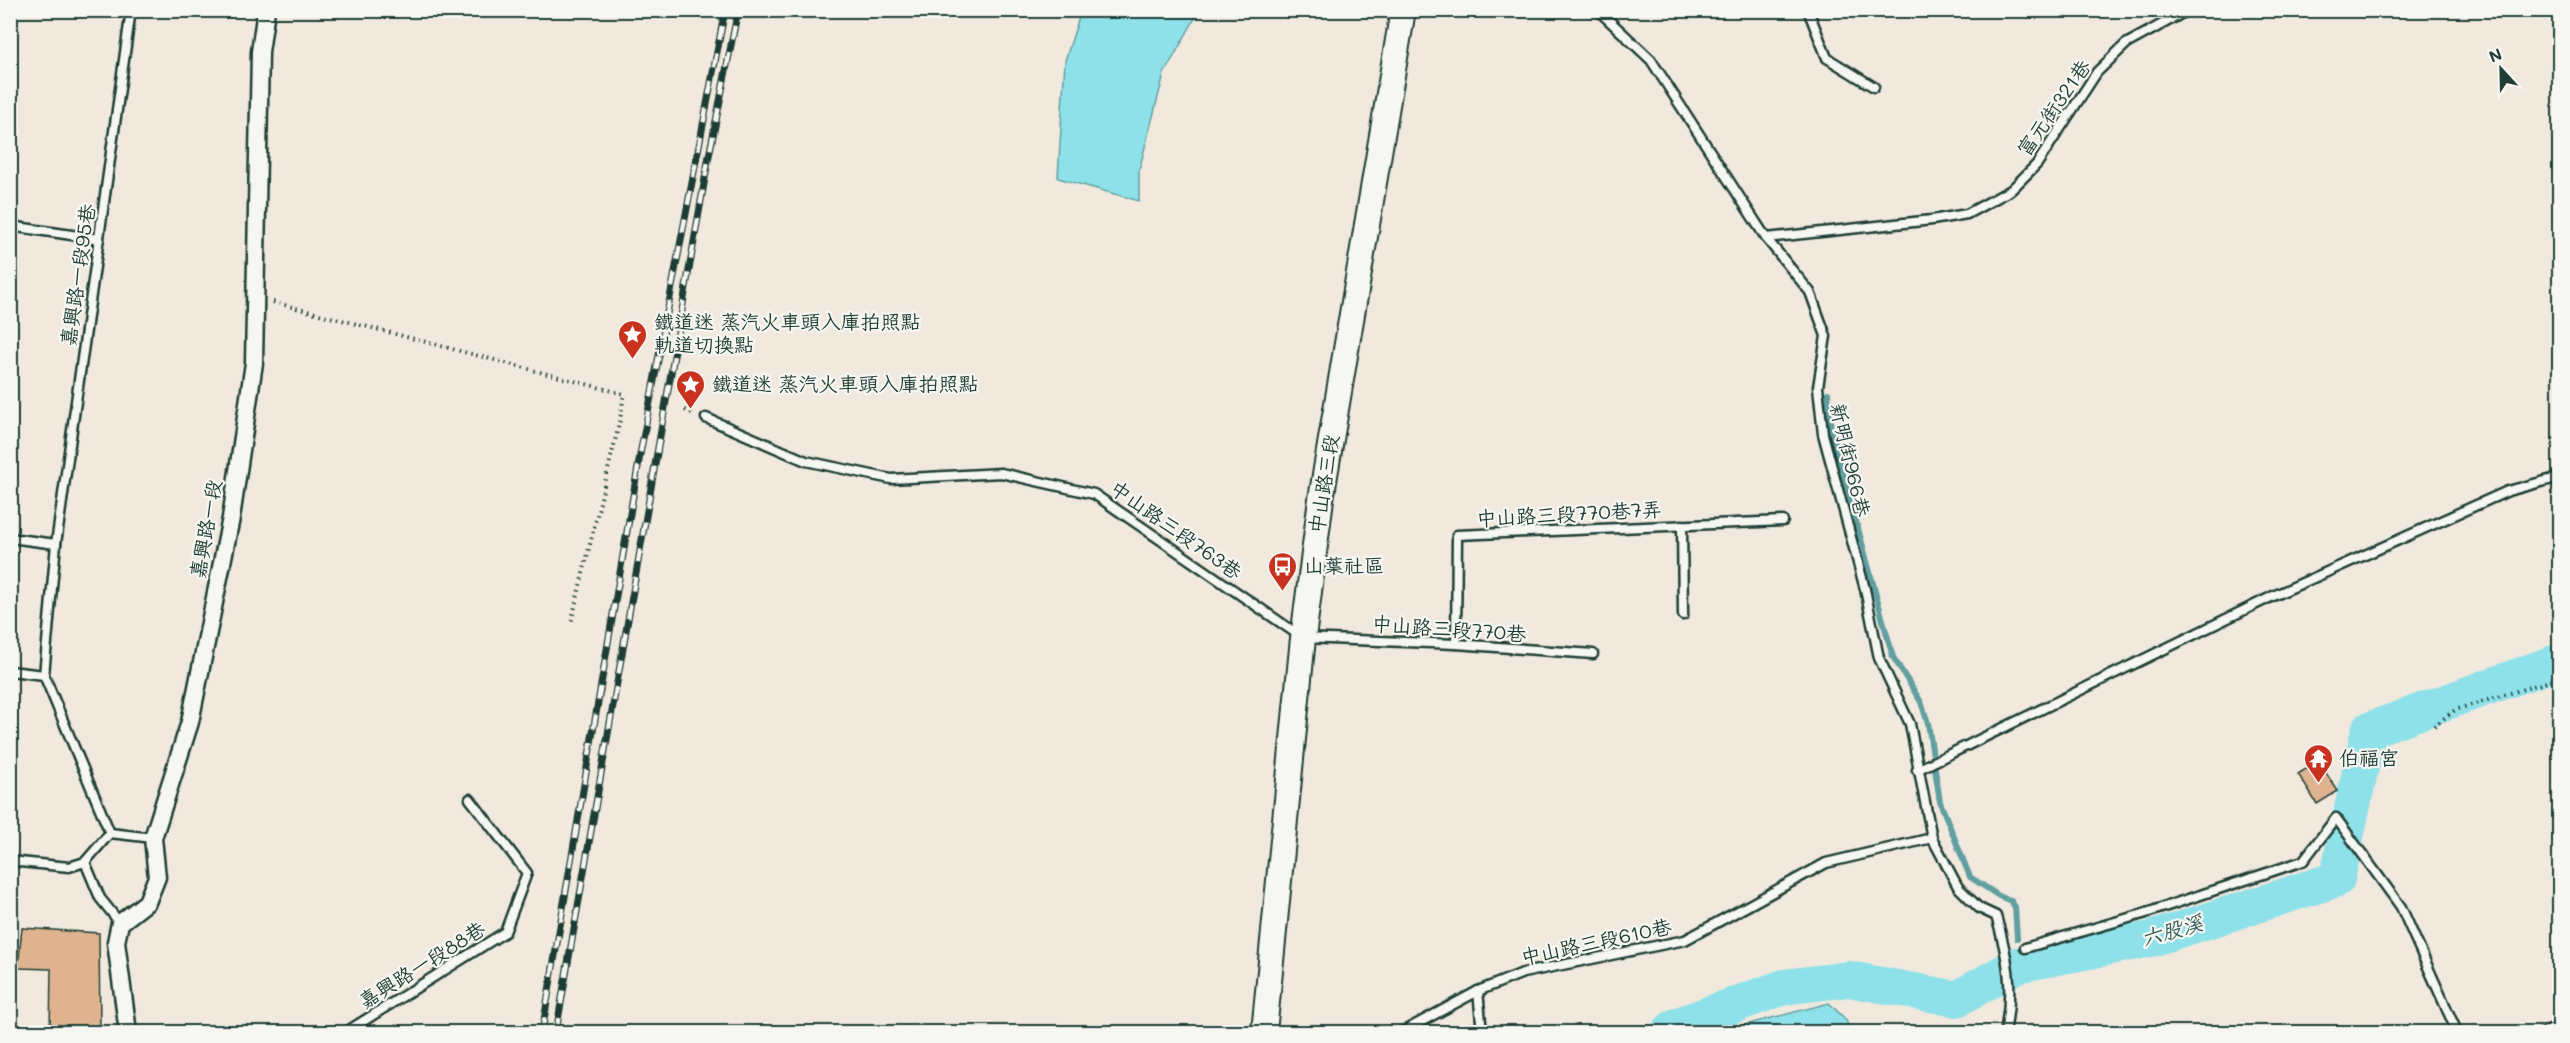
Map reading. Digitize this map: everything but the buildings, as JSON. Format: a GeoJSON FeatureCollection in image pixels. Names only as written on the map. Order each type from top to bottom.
{"type":"FeatureCollection","features":[{"type":"Feature","properties":{"kind":"street","name":"嘉興路一段"},"geometry":{"type":"LineString","coordinates":[[120,923],[147,902],[157,877],[153,838],[190,722],[231,518],[254,363],[260,52],[266,10]]}},
{"type":"Feature","properties":{"kind":"street","name":"中山路三段"},"geometry":{"type":"LineString","coordinates":[[1264,1032],[1303,638],[1321,499],[1403,10]]}},
{"type":"Feature","properties":{"kind":"street"},"geometry":{"type":"LineString","coordinates":[[120,923],[116,942],[128,1032]]}},
{"type":"Feature","properties":{"kind":"lane","name":"嘉興路一段95巷"},"geometry":{"type":"LineString","coordinates":[[110,833],[44,675],[56,544],[131,10]]}},
{"type":"Feature","properties":{"kind":"lane"},"geometry":{"type":"LineString","coordinates":[[1808,10],[1827,58],[1874,87]]}},
{"type":"Feature","properties":{"kind":"lane","name":"富元街321巷"},"geometry":{"type":"LineString","coordinates":[[1766,238],[1967,214],[2011,190],[2037,164],[2097,72],[2126,44],[2188,10]]}},
{"type":"Feature","properties":{"kind":"lane","name":"新明街966巷"},"geometry":{"type":"LineString","coordinates":[[1604,12],[1651,60],[1766,238],[1810,292],[1826,336],[1818,387],[1823,434],[1866,589],[1880,658],[1910,724],[1917,770],[1932,838],[1958,887],[1979,908],[1996,916],[2011,976],[2005,1032]]}},
{"type":"Feature","properties":{"kind":"lane"},"geometry":{"type":"LineString","coordinates":[[10,226],[99,239]]}},
{"type":"Feature","properties":{"kind":"lane","name":"中山路三段763巷"},"geometry":{"type":"LineString","coordinates":[[706,418],[806,461],[891,480],[1001,474],[1094,494],[1303,638]]}},
{"type":"Feature","properties":{"kind":"lane"},"geometry":{"type":"LineString","coordinates":[[1917,770],[2271,597],[2508,491],[2559,477]]}},
{"type":"Feature","properties":{"kind":"lane","name":"中山路三段770巷7弄"},"geometry":{"type":"LineString","coordinates":[[1456,644],[1457,536],[1783,521]]}},
{"type":"Feature","properties":{"kind":"lane","name":"中山路三段770巷7弄"},"geometry":{"type":"LineString","coordinates":[[1682,525],[1683,615]]}},
{"type":"Feature","properties":{"kind":"lane"},"geometry":{"type":"LineString","coordinates":[[10,538],[56,544]]}},
{"type":"Feature","properties":{"kind":"lane","name":"中山路三段770巷"},"geometry":{"type":"LineString","coordinates":[[1303,638],[1456,644],[1593,654]]}},
{"type":"Feature","properties":{"kind":"lane"},"geometry":{"type":"LineString","coordinates":[[10,671],[44,675]]}},
{"type":"Feature","properties":{"kind":"lane","name":"嘉興路一段88巷"},"geometry":{"type":"LineString","coordinates":[[346,1032],[505,932],[527,873],[470,799]]}},
{"type":"Feature","properties":{"kind":"lane"},"geometry":{"type":"LineString","coordinates":[[2025,948],[2143,914],[2303,861],[2336,818],[2401,906],[2457,1032]]}},
{"type":"Feature","properties":{"kind":"lane"},"geometry":{"type":"LineString","coordinates":[[10,861],[69,867],[85,862],[110,833],[153,838]]}},
{"type":"Feature","properties":{"kind":"lane","name":"中山路三段610巷"},"geometry":{"type":"LineString","coordinates":[[1402,1032],[1478,991],[1523,973],[1685,940],[1826,863],[1932,838]]}},
{"type":"Feature","properties":{"kind":"lane"},"geometry":{"type":"LineString","coordinates":[[85,862],[100,898],[120,923]]}},
{"type":"Feature","properties":{"kind":"lane"},"geometry":{"type":"LineString","coordinates":[[1478,991],[1482,1032]]}},
{"type":"Feature","properties":{"kind":"lane"},"geometry":{"type":"LineString","coordinates":[[2544,1032],[2559,1025]]}},
{"type":"Feature","properties":{"kind":"path"},"geometry":{"type":"LineString","coordinates":[[255,297],[624,394],[620,420],[571,622]]}},
{"type":"Feature","properties":{"kind":"path"},"geometry":{"type":"LineString","coordinates":[[2434,726],[2455,710],[2559,678]]}},
{"type":"Feature","properties":{"kind":"water"},"geometry":{"type":"Polygon","coordinates":[[[1081,11],[1199,11],[1164,74],[1139,170],[1139,201],[1058,178],[1065,61],[1081,11]]]}},
{"type":"Feature","properties":{"kind":"water"},"geometry":{"type":"Polygon","coordinates":[[[1829,1003],[1846,1020],[1850,1032],[1718,1032],[1829,1003]]]}},
{"type":"Feature","properties":{"kind":"waterway"},"geometry":{"type":"LineString","coordinates":[[1828,393],[1831,429],[1893,657],[1921,702],[1928,723],[1940,802],[1970,877],[2011,901],[2015,907],[2017,938]]}},
{"type":"Feature","properties":{"kind":"waterway","name":"六股溪"},"geometry":{"type":"LineString","coordinates":[[1669,1032],[1676,1026],[1784,987],[1849,979],[1957,999],[2017,965],[2151,939],[2337,879],[2369,730],[2560,661]]}},
{"type":"Feature","properties":{"kind":"waterway","name":"六股溪"},"geometry":{"type":"LineString","coordinates":[[2017,958],[2017,965]]}},
{"type":"Feature","properties":{"kind":"railway"},"geometry":{"type":"LineString","coordinates":[[542,1032],[641,449],[725,10]]}},
{"type":"Feature","properties":{"kind":"railway"},"geometry":{"type":"LineString","coordinates":[[556,1032],[708,161],[738,10]]}},
{"type":"Feature","properties":{"kind":"place","name":"鐵道迷 蒸汽火車頭入庫拍照點 軌道切換點"},"geometry":{"type":"Point","coordinates":[633,360]}},
{"type":"Feature","properties":{"kind":"place","name":"鐵道迷 蒸汽火車頭入庫拍照點"},"geometry":{"type":"Point","coordinates":[691,410]}},
{"type":"Feature","properties":{"kind":"place","name":"山葉社區"},"geometry":{"type":"Point","coordinates":[1283,592]}},
{"type":"Feature","properties":{"kind":"place","name":"伯福宮"},"geometry":{"type":"Point","coordinates":[2318,784]}}]}
